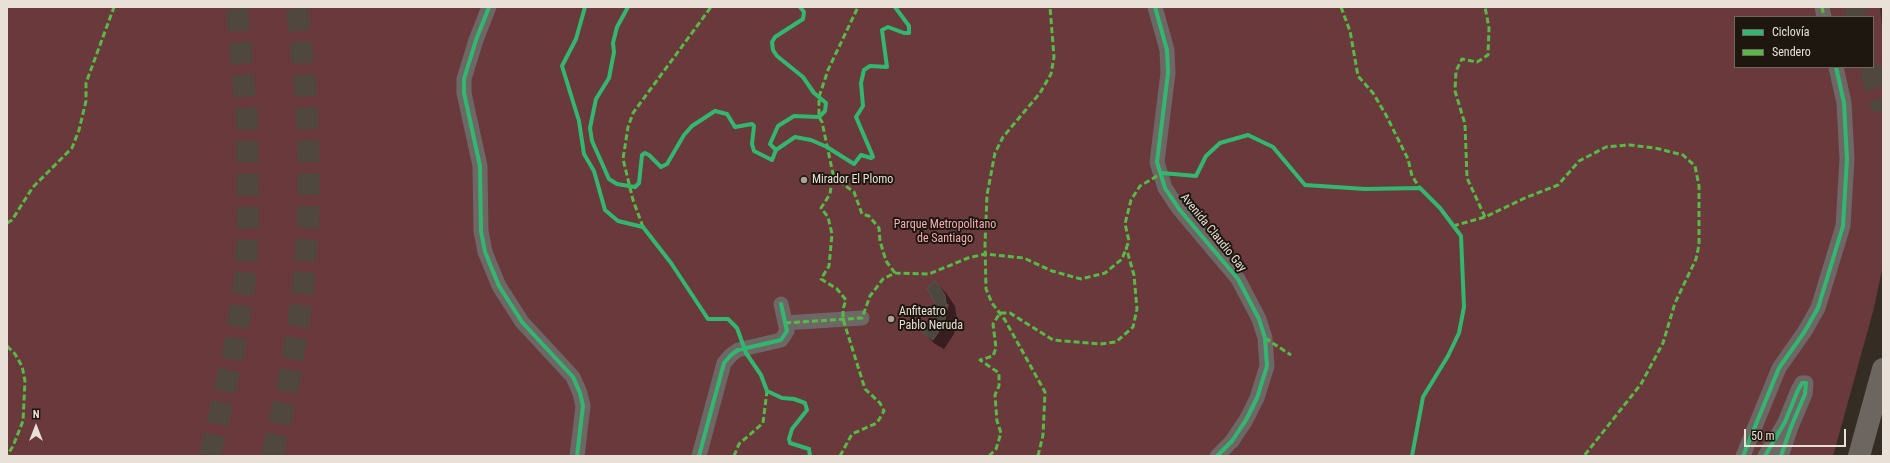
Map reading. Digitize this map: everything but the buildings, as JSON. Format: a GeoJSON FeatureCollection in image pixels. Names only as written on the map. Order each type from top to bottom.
{"type":"FeatureCollection","features":[{"type":"Feature","properties":{"kind":"highway"},"geometry":{"type":"LineString","coordinates":[[1859,456],[1883,369]]}},
{"type":"Feature","properties":{"kind":"street"},"geometry":{"type":"LineString","coordinates":[[489,7],[476,40],[464,80],[464,93],[480,166],[481,231],[486,252],[500,286],[522,322],[573,377],[580,393],[583,406],[577,456]]}},
{"type":"Feature","properties":{"kind":"street","name":"Avenida Claudio Gay"},"geometry":{"type":"LineString","coordinates":[[1155,7],[1167,50],[1168,73],[1157,162],[1165,188],[1179,208],[1238,279],[1259,319],[1265,338],[1267,366],[1257,398],[1243,426],[1232,441],[1217,456]]}},
{"type":"Feature","properties":{"kind":"street"},"geometry":{"type":"LineString","coordinates":[[1743,456],[1779,368],[1805,331],[1818,308],[1843,226],[1847,159],[1844,103],[1836,68]]}},
{"type":"Feature","properties":{"kind":"street"},"geometry":{"type":"LineString","coordinates":[[699,456],[724,363],[738,350],[781,340],[787,332],[781,304]]}},
{"type":"Feature","properties":{"kind":"street"},"geometry":{"type":"LineString","coordinates":[[785,323],[862,318]]}},
{"type":"Feature","properties":{"kind":"street"},"geometry":{"type":"LineString","coordinates":[[1765,456],[1785,422],[1798,390],[1802,383],[1806,383],[1806,394],[1791,427],[1781,456]]}},
{"type":"Feature","properties":{"kind":"green space","name":"Parque Metropolitano de Santiago"},"geometry":{"type":"Polygon","coordinates":[[[7,7],[1880,7],[1883,37],[1883,265],[1874,308],[1833,456],[7,456],[7,7]]]}},
{"type":"Feature","properties":{"kind":"tunnel"},"geometry":{"type":"LineString","coordinates":[[210,456],[236,340],[245,279],[248,234],[247,120],[237,7]]}},
{"type":"Feature","properties":{"kind":"tunnel"},"geometry":{"type":"LineString","coordinates":[[272,456],[289,381],[302,298],[308,226],[309,163],[306,94],[297,7]]}},
{"type":"Feature","properties":{"kind":"tunnel"},"geometry":{"type":"LineString","coordinates":[[1854,7],[1857,16]]}},
{"type":"Feature","properties":{"kind":"tunnel"},"geometry":{"type":"LineString","coordinates":[[1870,68],[1883,110]]}},
{"type":"Feature","properties":{"kind":"marked path"},"geometry":{"type":"LineString","coordinates":[[7,223],[12,220],[33,187],[72,148],[79,130],[86,101],[86,83],[114,7]]}},
{"type":"Feature","properties":{"kind":"marked path"},"geometry":{"type":"LineString","coordinates":[[643,227],[633,200],[623,159],[628,127],[633,113],[711,7]]}},
{"type":"Feature","properties":{"kind":"marked path"},"geometry":{"type":"LineString","coordinates":[[840,456],[852,434],[877,423],[884,411],[880,403],[865,389],[843,319],[843,309],[846,300],[837,289],[821,279],[829,266],[832,234],[828,217],[821,208],[830,194],[833,174],[822,122],[819,117],[819,97],[828,70],[858,7]]}},
{"type":"Feature","properties":{"kind":"marked path"},"geometry":{"type":"LineString","coordinates":[[1038,456],[1043,435],[1045,392],[1005,320],[992,303],[986,289],[985,244],[987,195],[995,153],[1003,137],[1040,93],[1051,74],[1054,57],[1050,7]]}},
{"type":"Feature","properties":{"kind":"marked path"},"geometry":{"type":"LineString","coordinates":[[1341,7],[1350,31],[1358,76],[1373,93],[1386,115],[1408,159],[1412,176],[1420,188]]}},
{"type":"Feature","properties":{"kind":"marked path"},"geometry":{"type":"LineString","coordinates":[[1485,7],[1489,28],[1488,55],[1477,62],[1462,59],[1456,71],[1455,91],[1465,124],[1467,178],[1485,217]]}},
{"type":"Feature","properties":{"kind":"marked path"},"geometry":{"type":"LineString","coordinates":[[1822,7],[1824,16]]}},
{"type":"Feature","properties":{"kind":"marked path"},"geometry":{"type":"LineString","coordinates":[[1453,226],[1485,217],[1525,198],[1558,185],[1579,161],[1606,147],[1630,145],[1655,148],[1683,155],[1695,166],[1699,186],[1699,245],[1696,259],[1675,303],[1663,343],[1641,384],[1584,456]]}},
{"type":"Feature","properties":{"kind":"marked path"},"geometry":{"type":"LineString","coordinates":[[785,323],[862,318],[870,296],[883,279],[895,273],[929,274],[968,258],[985,254],[1024,258],[1052,271],[1081,279],[1105,273],[1122,259],[1129,241],[1125,224],[1131,200],[1140,186],[1162,173]]}},
{"type":"Feature","properties":{"kind":"marked path"},"geometry":{"type":"LineString","coordinates":[[833,174],[839,181],[854,192],[862,214],[869,216],[879,228],[880,241],[886,261],[895,273]]}},
{"type":"Feature","properties":{"kind":"marked path"},"geometry":{"type":"LineString","coordinates":[[989,456],[996,449],[1001,433],[997,421],[995,395],[999,386],[999,373],[980,360],[993,356],[996,348],[993,324],[1000,313],[1010,313],[1053,340],[1100,344],[1116,342],[1133,327],[1137,309],[1134,275],[1126,247]]}},
{"type":"Feature","properties":{"kind":"marked path"},"geometry":{"type":"LineString","coordinates":[[1265,338],[1291,355]]}},
{"type":"Feature","properties":{"kind":"marked path"},"geometry":{"type":"LineString","coordinates":[[7,346],[15,354],[22,366],[25,381],[23,421],[13,446],[7,456]]}},
{"type":"Feature","properties":{"kind":"marked path"},"geometry":{"type":"LineString","coordinates":[[734,456],[739,444],[763,423],[767,391]]}},
{"type":"Feature","properties":{"kind":"cycle path"},"geometry":{"type":"LineString","coordinates":[[489,7],[476,40],[464,79],[464,93],[480,166],[481,231],[485,252],[499,286],[522,322],[573,377],[580,393],[583,406],[577,456]]}},
{"type":"Feature","properties":{"kind":"cycle path"},"geometry":{"type":"LineString","coordinates":[[585,7],[576,39],[562,66],[579,121],[584,154],[594,171],[605,210],[618,221],[643,227],[671,263],[708,319],[728,319],[737,328],[746,353],[761,375],[767,391],[782,398],[794,399],[805,403],[807,410],[792,429],[789,439],[790,443],[809,449],[810,456]]}},
{"type":"Feature","properties":{"kind":"cycle path"},"geometry":{"type":"LineString","coordinates":[[628,7],[617,27],[613,43],[614,52],[609,78],[596,99],[590,128],[592,141],[609,179],[617,184],[635,187],[639,183],[642,155],[645,153],[649,155],[661,167],[667,164],[684,135],[692,126],[715,111],[727,114],[735,127],[752,124],[754,126],[752,144],[754,151],[772,160],[776,150],[795,137],[811,140],[827,147],[854,164],[861,155],[871,158],[873,157],[856,117],[863,106],[861,83],[864,70],[870,66],[887,67],[882,30],[888,27],[904,33],[909,33],[909,26],[895,7]]}},
{"type":"Feature","properties":{"kind":"cycle path"},"geometry":{"type":"LineString","coordinates":[[776,150],[770,144],[778,126],[794,116],[819,117],[825,111],[826,103],[814,93],[803,77],[777,56],[773,50],[772,42],[775,37],[803,19],[804,12],[800,7]]}},
{"type":"Feature","properties":{"kind":"cycle path"},"geometry":{"type":"LineString","coordinates":[[1155,7],[1167,50],[1168,73],[1157,162],[1165,188],[1179,209],[1238,279],[1259,319],[1265,338],[1267,366],[1257,398],[1246,420],[1232,441],[1217,456]]}},
{"type":"Feature","properties":{"kind":"cycle path"},"geometry":{"type":"LineString","coordinates":[[1743,456],[1779,368],[1805,331],[1818,308],[1843,226],[1847,159],[1844,103],[1836,68]]}},
{"type":"Feature","properties":{"kind":"cycle path"},"geometry":{"type":"LineString","coordinates":[[1162,173],[1196,176],[1206,156],[1220,143],[1248,135],[1273,147],[1305,185],[1365,189],[1420,188],[1440,208],[1461,236],[1464,307],[1459,333],[1448,356],[1423,397],[1412,456]]}},
{"type":"Feature","properties":{"kind":"cycle path"},"geometry":{"type":"LineString","coordinates":[[699,456],[724,363],[738,350],[781,340],[787,331],[781,304]]}},
{"type":"Feature","properties":{"kind":"cycle path"},"geometry":{"type":"LineString","coordinates":[[1765,456],[1785,422],[1798,390],[1802,383],[1806,383],[1805,394],[1781,456]]}},
{"type":"Feature","properties":{"kind":"place","name":"Mirador El Plomo"},"geometry":{"type":"Point","coordinates":[804,180]}},
{"type":"Feature","properties":{"kind":"place","name":"Anfiteatro Pablo Neruda"},"geometry":{"type":"Point","coordinates":[891,319]}}]}
